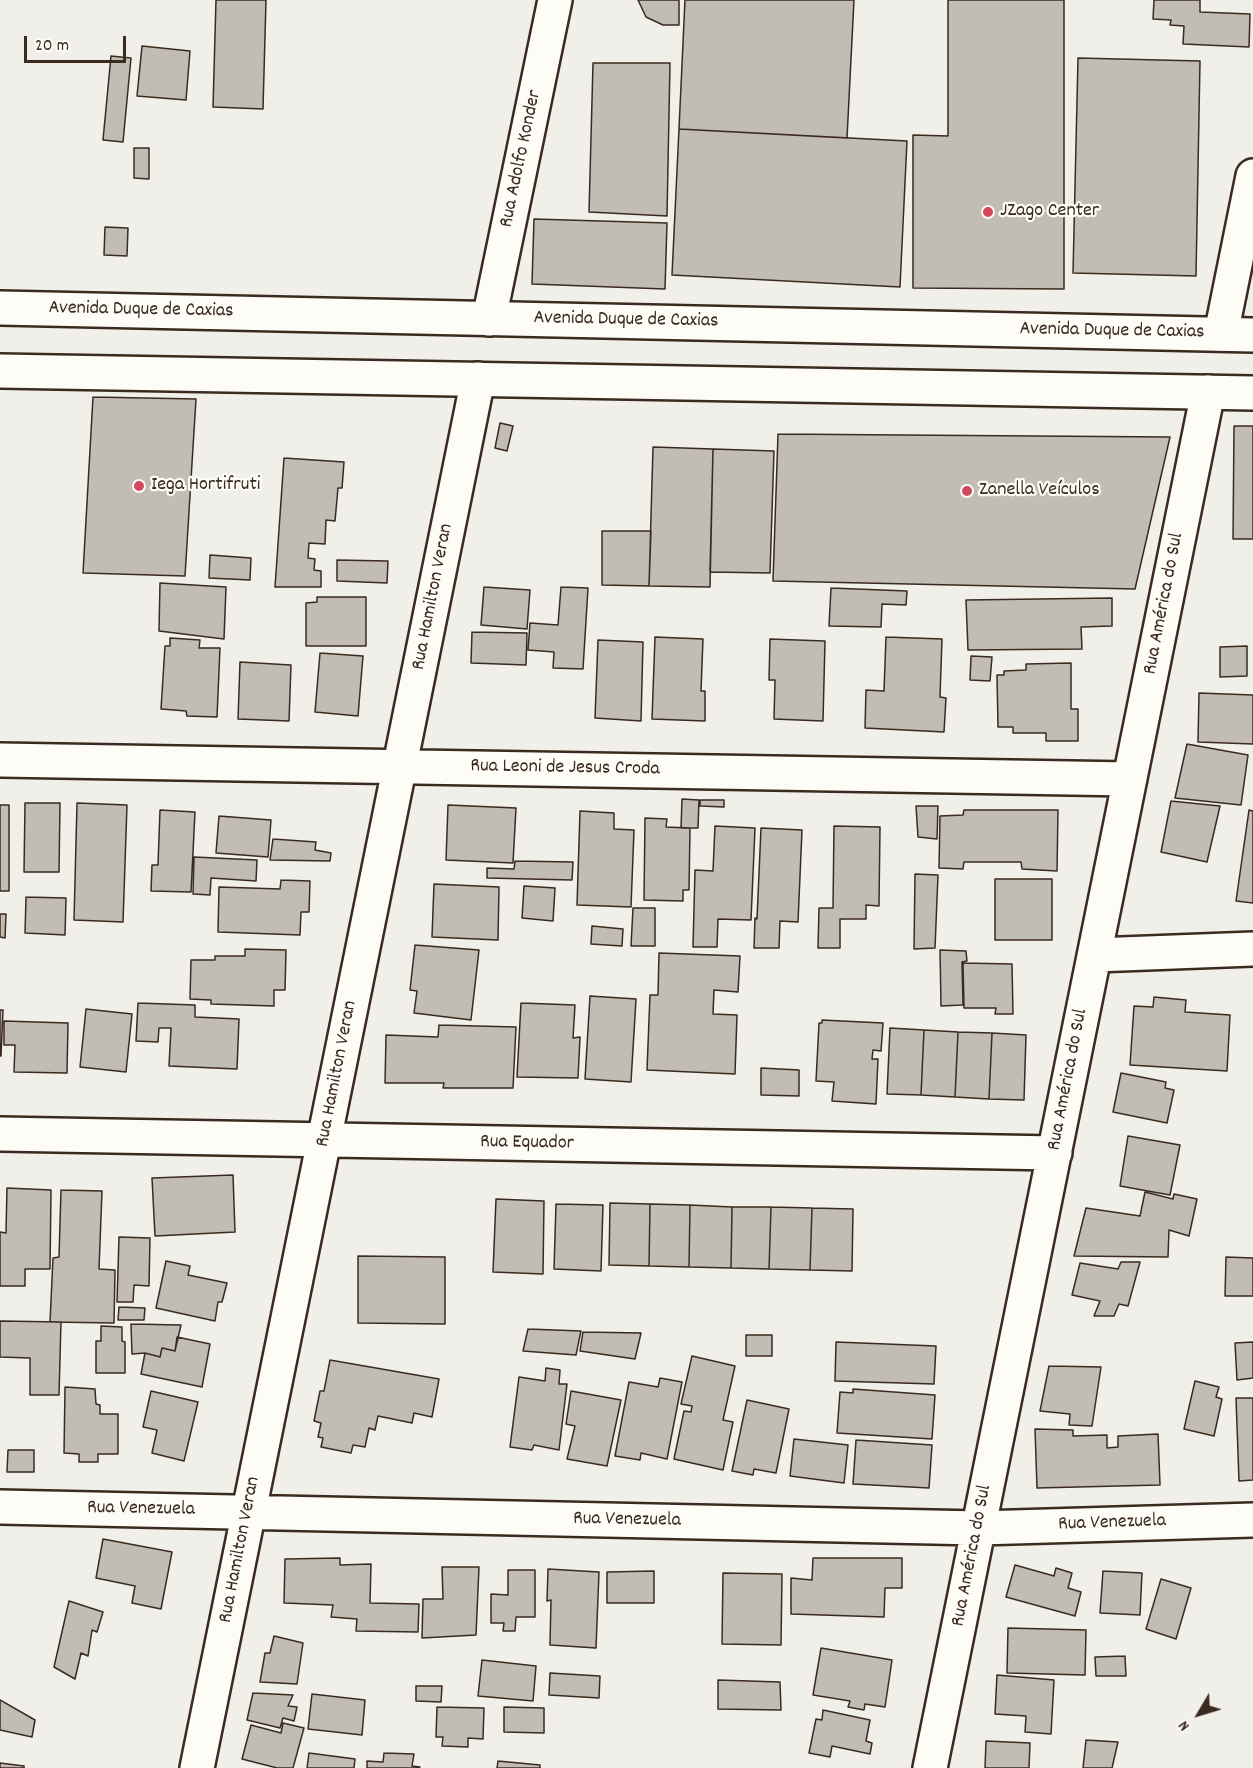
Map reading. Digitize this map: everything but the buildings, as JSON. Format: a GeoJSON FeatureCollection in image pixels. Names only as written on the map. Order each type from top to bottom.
{"type":"FeatureCollection","features":[{"type":"Feature","properties":{"kind":"street","name":"Rua Adolfo Konder"},"geometry":{"type":"LineString","coordinates":[[489,319],[555,0]]}},
{"type":"Feature","properties":{"kind":"street"},"geometry":{"type":"LineString","coordinates":[[1221,334],[1253,176]]}},
{"type":"Feature","properties":{"kind":"street","name":"Avenida Duque de Caxias"},"geometry":{"type":"LineString","coordinates":[[0,308],[1253,335]]}},
{"type":"Feature","properties":{"kind":"street"},"geometry":{"type":"LineString","coordinates":[[0,371],[1253,393]]}},
{"type":"Feature","properties":{"kind":"street","name":"Rua Hamilton Veran"},"geometry":{"type":"LineString","coordinates":[[197,1768],[477,379]]}},
{"type":"Feature","properties":{"kind":"street","name":"Rua América do Sul"},"geometry":{"type":"LineString","coordinates":[[930,1768],[1208,392]]}},
{"type":"Feature","properties":{"kind":"street","name":"Rua Leoni de Jesus Croda"},"geometry":{"type":"LineString","coordinates":[[0,759],[1130,779]]}},
{"type":"Feature","properties":{"kind":"street"},"geometry":{"type":"LineString","coordinates":[[1095,955],[1253,950]]}},
{"type":"Feature","properties":{"kind":"street","name":"Rua Equador"},"geometry":{"type":"LineString","coordinates":[[0,1134],[1054,1153]]}},
{"type":"Feature","properties":{"kind":"street","name":"Rua Venezuela"},"geometry":{"type":"LineString","coordinates":[[0,1508],[979,1528],[1253,1520]]}},
{"type":"Feature","properties":{"kind":"place","name":"JZago Center"},"geometry":{"type":"Point","coordinates":[988,212]}},
{"type":"Feature","properties":{"kind":"place","name":"Iega Hortifruti"},"geometry":{"type":"Point","coordinates":[139,486]}},
{"type":"Feature","properties":{"kind":"place","name":"Zanella Veículos"},"geometry":{"type":"Point","coordinates":[967,491]}}]}
